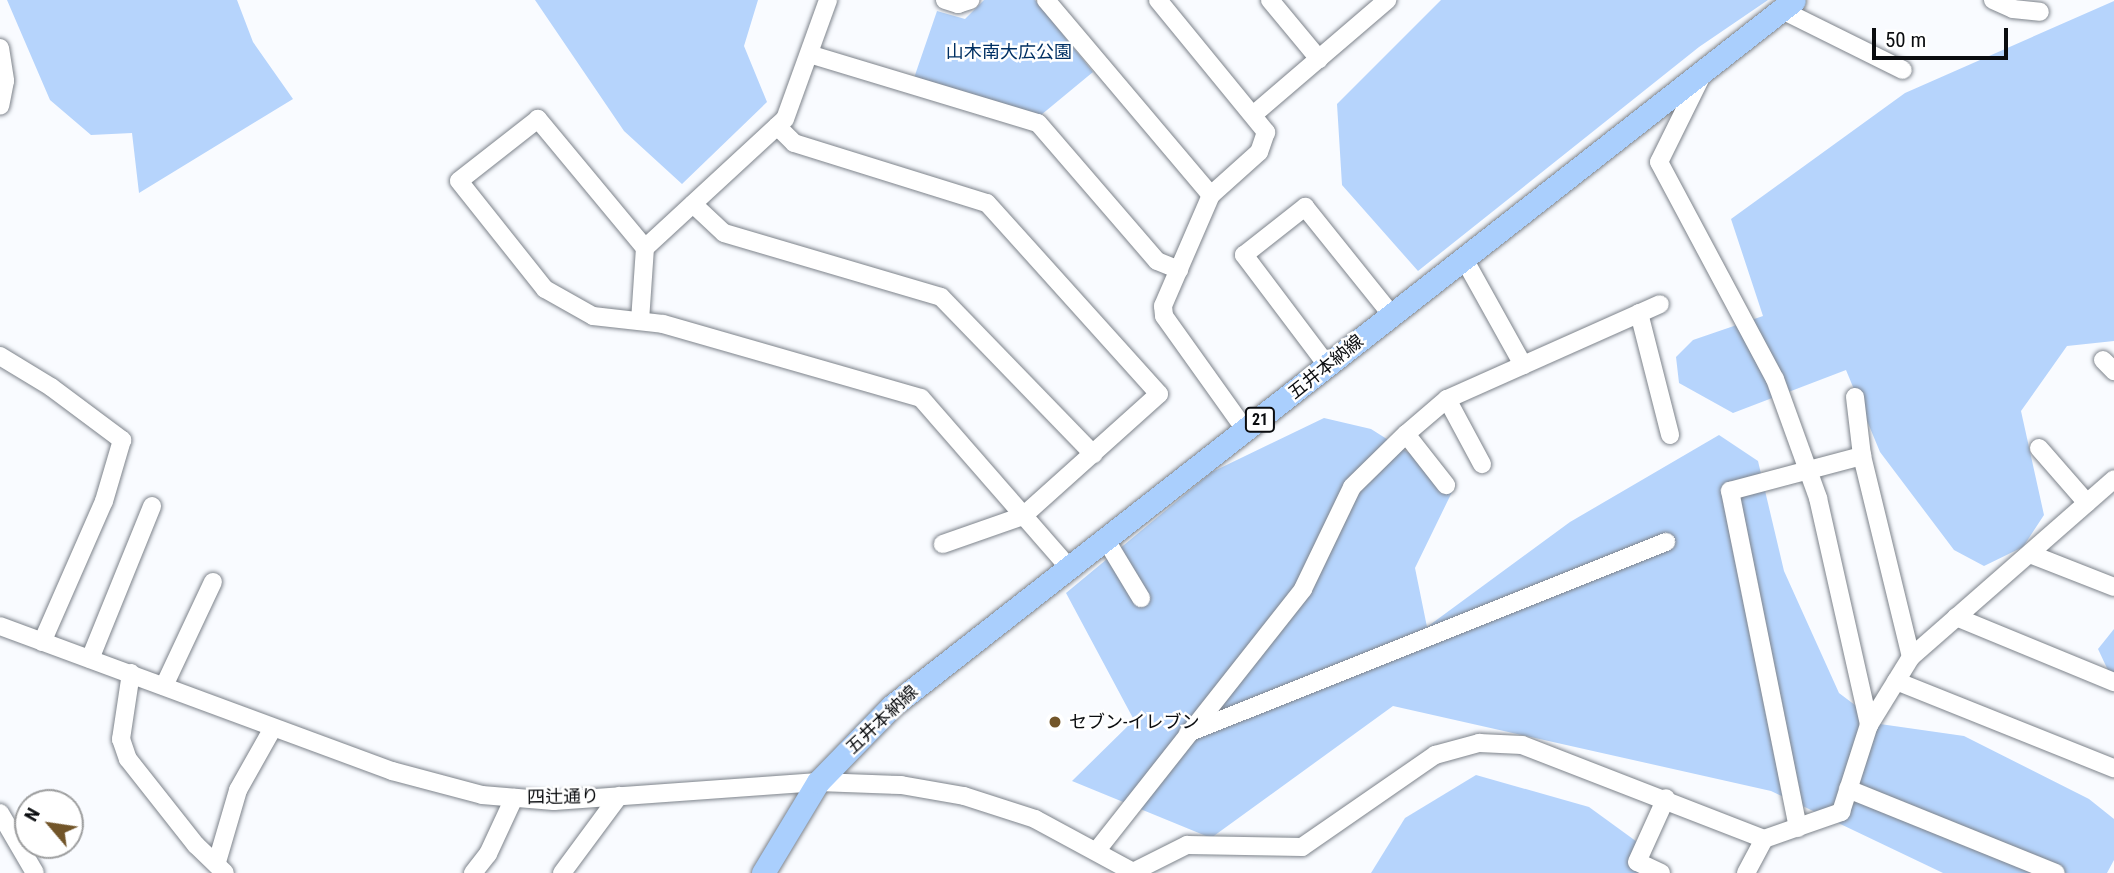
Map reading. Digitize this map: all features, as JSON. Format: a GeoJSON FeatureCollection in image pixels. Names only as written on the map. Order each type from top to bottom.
{"type":"FeatureCollection","features":[{"type":"Feature","properties":{"kind":"main road","name":"五井本納線"},"geometry":{"type":"LineString","coordinates":[[763,873],[818,782],[892,706],[1787,5]]}},
{"type":"Feature","properties":{"kind":"street"},"geometry":{"type":"LineString","coordinates":[[640,321],[645,248],[785,119],[828,0]]}},
{"type":"Feature","properties":{"kind":"street"},"geometry":{"type":"LineString","coordinates":[[946,0],[958,4],[970,0]]}},
{"type":"Feature","properties":{"kind":"street"},"geometry":{"type":"LineString","coordinates":[[1046,0],[1211,195]]}},
{"type":"Feature","properties":{"kind":"street"},"geometry":{"type":"LineString","coordinates":[[1158,0],[1266,132],[1259,152],[1211,195],[1163,306],[1164,316],[1246,431]]}},
{"type":"Feature","properties":{"kind":"street"},"geometry":{"type":"LineString","coordinates":[[1270,0],[1319,58]]}},
{"type":"Feature","properties":{"kind":"street"},"geometry":{"type":"LineString","coordinates":[[1993,0],[2013,9],[2040,12]]}},
{"type":"Feature","properties":{"kind":"street"},"geometry":{"type":"LineString","coordinates":[[1254,115],[1384,1]]}},
{"type":"Feature","properties":{"kind":"street"},"geometry":{"type":"LineString","coordinates":[[1787,5],[1903,70]]}},
{"type":"Feature","properties":{"kind":"street"},"geometry":{"type":"LineString","coordinates":[[0,48],[5,81],[0,106]]}},
{"type":"Feature","properties":{"kind":"street"},"geometry":{"type":"LineString","coordinates":[[809,54],[1038,123],[1157,261],[1179,271]]}},
{"type":"Feature","properties":{"kind":"street"},"geometry":{"type":"LineString","coordinates":[[1707,65],[1659,162],[1775,379],[1804,468],[1818,498],[1869,725]]}},
{"type":"Feature","properties":{"kind":"street"},"geometry":{"type":"LineString","coordinates":[[645,248],[538,119],[460,181],[545,289],[593,316],[640,321],[920,398],[1070,569]]}},
{"type":"Feature","properties":{"kind":"street"},"geometry":{"type":"LineString","coordinates":[[777,126],[793,143],[987,203],[1159,394],[1023,516],[943,544]]}},
{"type":"Feature","properties":{"kind":"street"},"geometry":{"type":"LineString","coordinates":[[693,204],[724,233],[941,297],[1093,454]]}},
{"type":"Feature","properties":{"kind":"street"},"geometry":{"type":"LineString","coordinates":[[1326,365],[1244,255],[1254,247],[1305,207],[1391,314]]}},
{"type":"Feature","properties":{"kind":"street"},"geometry":{"type":"LineString","coordinates":[[1463,257],[1523,365]]}},
{"type":"Feature","properties":{"kind":"street"},"geometry":{"type":"LineString","coordinates":[[1098,849],[1303,589],[1352,487],[1406,434],[1447,399],[1660,304]]}},
{"type":"Feature","properties":{"kind":"street"},"geometry":{"type":"LineString","coordinates":[[1639,313],[1670,435]]}},
{"type":"Feature","properties":{"kind":"street"},"geometry":{"type":"LineString","coordinates":[[0,356],[70,400],[122,440],[104,501],[42,642]]}},
{"type":"Feature","properties":{"kind":"street"},"geometry":{"type":"LineString","coordinates":[[1855,397],[1862,456],[1911,657]]}},
{"type":"Feature","properties":{"kind":"street"},"geometry":{"type":"LineString","coordinates":[[1447,399],[1482,464]]}},
{"type":"Feature","properties":{"kind":"street"},"geometry":{"type":"LineString","coordinates":[[1406,434],[1446,485]]}},
{"type":"Feature","properties":{"kind":"street"},"geometry":{"type":"LineString","coordinates":[[2039,448],[2087,503]]}},
{"type":"Feature","properties":{"kind":"street"},"geometry":{"type":"LineString","coordinates":[[1798,828],[1730,491],[1804,468],[1862,456]]}},
{"type":"Feature","properties":{"kind":"street"},"geometry":{"type":"LineString","coordinates":[[1133,872],[1187,845],[1302,847],[1436,755],[1479,743],[1522,745],[1666,798],[1764,839],[1841,812],[1869,725],[1911,657],[2114,479]]}},
{"type":"Feature","properties":{"kind":"street"},"geometry":{"type":"LineString","coordinates":[[90,659],[152,506]]}},
{"type":"Feature","properties":{"kind":"street"},"geometry":{"type":"LineString","coordinates":[[1106,540],[1141,598]]}},
{"type":"Feature","properties":{"kind":"street"},"geometry":{"type":"LineString","coordinates":[[1188,733],[1666,542]]}},
{"type":"Feature","properties":{"kind":"street"},"geometry":{"type":"LineString","coordinates":[[2030,554],[2114,587]]}},
{"type":"Feature","properties":{"kind":"street"},"geometry":{"type":"LineString","coordinates":[[164,686],[213,582]]}},
{"type":"Feature","properties":{"kind":"street"},"geometry":{"type":"LineString","coordinates":[[1956,617],[2114,682]]}},
{"type":"Feature","properties":{"kind":"street","name":"四辻通り"},"geometry":{"type":"LineString","coordinates":[[0,626],[392,771],[482,795],[554,801],[818,782],[901,785],[964,796],[1035,819],[1098,849],[1133,872]]}},
{"type":"Feature","properties":{"kind":"street"},"geometry":{"type":"LineString","coordinates":[[131,673],[121,739],[128,759],[196,845],[221,867],[238,790],[273,728]]}},
{"type":"Feature","properties":{"kind":"street"},"geometry":{"type":"LineString","coordinates":[[1896,681],[2114,768]]}},
{"type":"Feature","properties":{"kind":"street"},"geometry":{"type":"LineString","coordinates":[[1848,789],[2056,873]]}},
{"type":"Feature","properties":{"kind":"street"},"geometry":{"type":"LineString","coordinates":[[562,873],[619,796]]}},
{"type":"Feature","properties":{"kind":"street"},"geometry":{"type":"LineString","coordinates":[[473,873],[488,853],[514,798]]}},
{"type":"Feature","properties":{"kind":"street"},"geometry":{"type":"LineString","coordinates":[[1661,873],[1637,862],[1666,798]]}},
{"type":"Feature","properties":{"kind":"street"},"geometry":{"type":"LineString","coordinates":[[0,813],[35,873]]}},
{"type":"Feature","properties":{"kind":"street"},"geometry":{"type":"LineString","coordinates":[[1746,873],[1764,839]]}},
{"type":"Feature","properties":{"kind":"green space"},"geometry":{"type":"Polygon","coordinates":[[[7,0],[237,0],[253,42],[293,99],[139,193],[132,133],[91,135],[50,100],[7,0]]]}},
{"type":"Feature","properties":{"kind":"green space"},"geometry":{"type":"Polygon","coordinates":[[[535,0],[758,0],[744,46],[767,102],[682,184],[624,131],[535,0]]]}},
{"type":"Feature","properties":{"kind":"green space","name":"山木南大広公園"},"geometry":{"type":"Polygon","coordinates":[[[984,0],[1035,0],[1093,72],[1041,115],[914,78],[937,11],[965,19],[984,0]]]}},
{"type":"Feature","properties":{"kind":"green space"},"geometry":{"type":"Polygon","coordinates":[[[1441,0],[1768,0],[1699,47],[1418,271],[1342,185],[1337,104],[1441,0]]]}},
{"type":"Feature","properties":{"kind":"green space"},"geometry":{"type":"Polygon","coordinates":[[[2114,1],[2114,341],[2067,346],[2021,411],[2044,515],[2023,547],[1984,566],[1954,550],[1880,452],[1846,370],[1733,413],[1679,383],[1676,357],[1693,340],[1763,316],[1731,219],[1905,93],[2114,1]]]}},
{"type":"Feature","properties":{"kind":"green space"},"geometry":{"type":"Polygon","coordinates":[[[1324,418],[1371,429],[1428,465],[1452,492],[1415,568],[1427,627],[1570,522],[1719,435],[1758,461],[1784,571],[1839,693],[1880,724],[1964,736],[2089,799],[2114,819],[2114,860],[2107,873],[1943,873],[1771,791],[1393,706],[1211,838],[1072,781],[1134,720],[1066,593],[1212,472],[1324,418]]]}},
{"type":"Feature","properties":{"kind":"green space"},"geometry":{"type":"Polygon","coordinates":[[[2114,629],[2114,683],[2098,649],[2114,629]]]}},
{"type":"Feature","properties":{"kind":"green space"},"geometry":{"type":"Polygon","coordinates":[[[1476,775],[1589,807],[1644,847],[1644,866],[1638,873],[1371,873],[1405,818],[1476,775]]]}},
{"type":"Feature","properties":{"kind":"place","name":"セブン-イレブン"},"geometry":{"type":"Point","coordinates":[1055,722]}}]}
